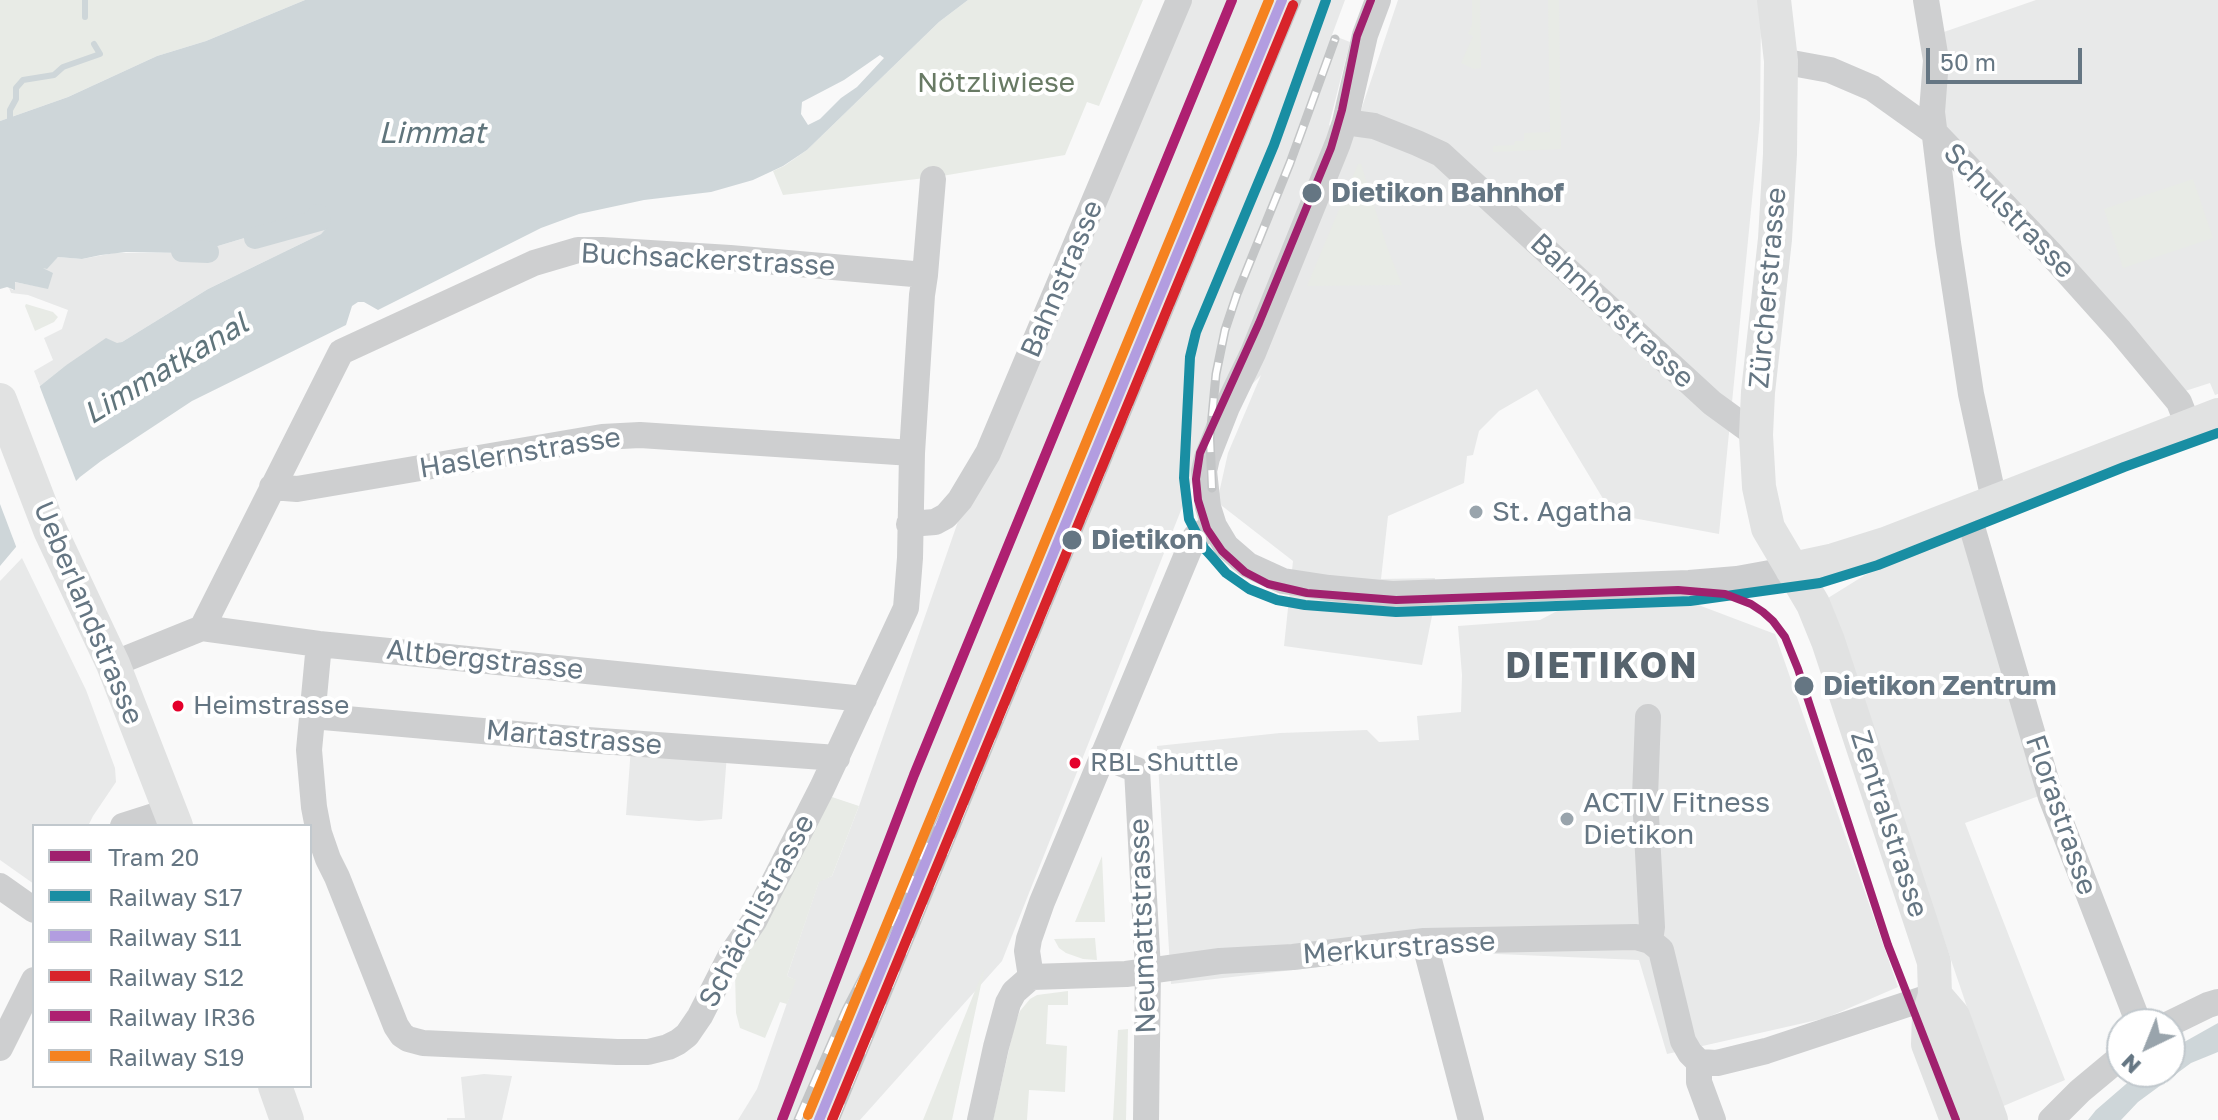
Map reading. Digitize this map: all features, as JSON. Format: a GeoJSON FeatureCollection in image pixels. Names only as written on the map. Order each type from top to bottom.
{"type":"FeatureCollection","features":[{"type":"Feature","properties":{"kind":"main road","name":"Zürcherstrasse"},"geometry":{"type":"LineString","coordinates":[[1774,0],[1781,61],[1779,168],[1756,435],[1764,515],[1768,528],[1792,569]]}},
{"type":"Feature","properties":{"kind":"main road","name":"Ueberlandstrasse"},"geometry":{"type":"LineString","coordinates":[[0,400],[50,530],[113,664],[173,818]]}},
{"type":"Feature","properties":{"kind":"main road"},"geometry":{"type":"LineString","coordinates":[[1792,569],[1885,544],[2203,420]]}},
{"type":"Feature","properties":{"kind":"main road","name":"Zentralstrasse"},"geometry":{"type":"LineString","coordinates":[[1792,569],[1813,604],[1828,641],[1934,962],[1935,995],[1929,1014],[1928,1044],[1957,1120]]}},
{"type":"Feature","properties":{"kind":"main road","name":"Zentralstrasse"},"geometry":{"type":"LineString","coordinates":[[1935,995],[1953,1016],[1991,1120]]}},
{"type":"Feature","properties":{"kind":"main road"},"geometry":{"type":"LineString","coordinates":[[276,1088],[287,1120]]}},
{"type":"Feature","properties":{"kind":"street","name":"Bahnstrasse"},"geometry":{"type":"LineString","coordinates":[[909,524],[935,522],[946,516],[960,500],[988,453],[1179,0]]}},
{"type":"Feature","properties":{"kind":"street"},"geometry":{"type":"LineString","coordinates":[[1378,0],[1365,35],[1345,122],[1331,162],[1253,353],[1210,448],[1204,471],[1205,492],[1214,526],[1226,546],[1248,565],[1273,578],[1368,592],[1440,593],[1689,583],[1737,579],[1792,569]]}},
{"type":"Feature","properties":{"kind":"street","name":"Florastrasse"},"geometry":{"type":"LineString","coordinates":[[1926,0],[1936,60],[1932,112],[1971,394],[1980,505],[2051,797],[2133,1008]]}},
{"type":"Feature","properties":{"kind":"street","name":"Schulstrasse"},"geometry":{"type":"LineString","coordinates":[[1781,61],[1830,70],[1872,88],[1935,133],[2050,253],[2179,402],[2203,420]]}},
{"type":"Feature","properties":{"kind":"street","name":"Bahnhofstrasse"},"geometry":{"type":"LineString","coordinates":[[1345,122],[1374,126],[1441,154],[1712,403],[1756,435]]}},
{"type":"Feature","properties":{"kind":"street"},"geometry":{"type":"LineString","coordinates":[[864,699],[906,608],[912,453],[933,179]]}},
{"type":"Feature","properties":{"kind":"street","name":"Buchsackerstrasse"},"geometry":{"type":"LineString","coordinates":[[202,628],[341,352],[548,258],[578,250],[730,258],[925,275]]}},
{"type":"Feature","properties":{"kind":"street","name":"Haslernstrasse"},"geometry":{"type":"LineString","coordinates":[[272,487],[297,489],[602,437],[640,435],[912,453]]}},
{"type":"Feature","properties":{"kind":"street"},"geometry":{"type":"LineString","coordinates":[[980,1120],[1008,1003],[1014,992],[1031,977],[1027,951],[1033,925],[1195,537],[1214,526]]}},
{"type":"Feature","properties":{"kind":"street","name":"Altbergstrasse"},"geometry":{"type":"LineString","coordinates":[[113,664],[202,628],[319,644],[864,699]]}},
{"type":"Feature","properties":{"kind":"street","name":"Schächlistrasse"},"geometry":{"type":"LineString","coordinates":[[319,644],[309,750],[319,833],[396,1026],[408,1039],[423,1043],[638,1052],[657,1051],[687,1035],[731,955],[754,921],[864,699]]}},
{"type":"Feature","properties":{"kind":"street","name":"Martastrasse"},"geometry":{"type":"LineString","coordinates":[[312,716],[837,758]]}},
{"type":"Feature","properties":{"kind":"street"},"geometry":{"type":"LineString","coordinates":[[1648,717],[1645,797],[1652,927],[1650,941],[1664,956],[1683,1041],[1699,1062],[1717,1063],[1766,1051],[1935,995]]}},
{"type":"Feature","properties":{"kind":"street","name":"Neumattstrasse"},"geometry":{"type":"LineString","coordinates":[[1102,756],[1137,770],[1148,970],[1146,1120]]}},
{"type":"Feature","properties":{"kind":"street"},"geometry":{"type":"LineString","coordinates":[[136,824],[173,818]]}},
{"type":"Feature","properties":{"kind":"street"},"geometry":{"type":"LineString","coordinates":[[0,886],[32,909]]}},
{"type":"Feature","properties":{"kind":"street","name":"Merkurstrasse"},"geometry":{"type":"LineString","coordinates":[[1031,977],[1108,976],[1220,961],[1293,957],[1424,941],[1636,937],[1650,941]]}},
{"type":"Feature","properties":{"kind":"street"},"geometry":{"type":"LineString","coordinates":[[1424,941],[1471,1120]]}},
{"type":"Feature","properties":{"kind":"street"},"geometry":{"type":"LineString","coordinates":[[0,1048],[32,984]]}},
{"type":"Feature","properties":{"kind":"street"},"geometry":{"type":"LineString","coordinates":[[2186,1016],[2218,1002]]}},
{"type":"Feature","properties":{"kind":"street"},"geometry":{"type":"LineString","coordinates":[[1699,1062],[1699,1082],[1713,1120]]}},
{"type":"Feature","properties":{"kind":"street"},"geometry":{"type":"LineString","coordinates":[[2051,1120],[2106,1069]]}},
{"type":"Feature","properties":{"kind":"shaded area"},"geometry":{"type":"Polygon","coordinates":[[[1184,0],[1345,0],[1332,35],[1350,42],[1329,125],[1352,137],[1398,0],[1758,0],[1761,16],[1760,119],[1719,534],[1606,513],[1605,502],[1537,389],[1499,411],[1479,431],[1473,455],[1467,456],[1464,483],[1388,516],[1381,579],[1435,578],[1432,616],[1422,665],[1284,646],[1293,561],[1217,502],[1228,453],[1261,375],[1216,422],[1002,961],[860,1120],[738,1120],[757,1089],[795,980],[787,976],[819,881],[832,876],[859,806],[978,464],[1184,0]]]}},
{"type":"Feature","properties":{"kind":"shaded area"},"geometry":{"type":"Polygon","coordinates":[[[2036,0],[2218,0],[2218,394],[2215,395],[2210,383],[2182,392],[1944,129],[1941,33],[2036,0]]]}},
{"type":"Feature","properties":{"kind":"shaded area"},"geometry":{"type":"Polygon","coordinates":[[[324,214],[328,217],[329,225],[321,234],[208,289],[122,342],[65,366],[40,386],[34,371],[53,360],[44,338],[62,329],[68,310],[28,295],[11,293],[9,288],[13,290],[14,282],[47,288],[48,271],[43,268],[58,257],[82,259],[114,253],[182,253],[182,250],[201,247],[208,249],[324,214]]]}},
{"type":"Feature","properties":{"kind":"shaded area"},"geometry":{"type":"Polygon","coordinates":[[[1982,525],[2058,789],[1965,823],[2065,1080],[2001,1107],[1828,598],[1865,575],[1982,525]]]}},
{"type":"Feature","properties":{"kind":"shaded area"},"geometry":{"type":"Polygon","coordinates":[[[22,558],[86,690],[115,768],[116,782],[89,824],[32,824],[32,883],[0,860],[0,581],[22,558]]]}},
{"type":"Feature","properties":{"kind":"shaded area"},"geometry":{"type":"Polygon","coordinates":[[[1680,598],[1775,634],[1898,987],[1826,1018],[1667,1054],[1639,960],[1450,952],[1171,984],[1157,746],[1280,733],[1367,730],[1379,742],[1419,740],[1417,716],[1461,712],[1458,626],[1540,620],[1559,610],[1680,598]]]}},
{"type":"Feature","properties":{"kind":"shaded area"},"geometry":{"type":"Polygon","coordinates":[[[631,747],[727,754],[722,819],[699,821],[626,815],[631,747]]]}},
{"type":"Feature","properties":{"kind":"shaded area"},"geometry":{"type":"Polygon","coordinates":[[[484,1074],[512,1076],[502,1120],[447,1120],[465,1118],[461,1077],[484,1074]]]}},
{"type":"Feature","properties":{"kind":"green space"},"geometry":{"type":"Polygon","coordinates":[[[0,0],[305,0],[206,41],[157,56],[68,97],[0,121],[0,0]]]}},
{"type":"Feature","properties":{"kind":"green space","name":"Nötzliwiese"},"geometry":{"type":"Polygon","coordinates":[[[968,0],[1143,0],[1099,106],[1087,102],[1065,155],[942,176],[783,195],[773,171],[807,150],[939,22],[968,0]]]}},
{"type":"Feature","properties":{"kind":"green space"},"geometry":{"type":"Polygon","coordinates":[[[1472,0],[1480,0],[1481,68],[1474,69],[1461,63],[1473,36],[1468,34],[1472,24],[1472,0]]]}},
{"type":"Feature","properties":{"kind":"green space"},"geometry":{"type":"Polygon","coordinates":[[[1548,0],[1559,0],[1561,149],[1493,152],[1493,146],[1524,141],[1524,133],[1550,132],[1548,0]]]}},
{"type":"Feature","properties":{"kind":"green space"},"geometry":{"type":"Polygon","coordinates":[[[1358,164],[1361,164],[1402,285],[1307,286],[1358,164]]]}},
{"type":"Feature","properties":{"kind":"green space"},"geometry":{"type":"Polygon","coordinates":[[[2193,179],[2213,238],[2123,268],[2104,209],[2193,179]]]}},
{"type":"Feature","properties":{"kind":"green space"},"geometry":{"type":"Polygon","coordinates":[[[26,304],[53,312],[58,317],[35,331],[26,304]]]}},
{"type":"Feature","properties":{"kind":"green space"},"geometry":{"type":"Polygon","coordinates":[[[826,795],[859,806],[832,876],[819,882],[787,976],[796,980],[787,1004],[780,1002],[765,1038],[740,1028],[736,1013],[735,973],[826,795]]]}},
{"type":"Feature","properties":{"kind":"green space"},"geometry":{"type":"Polygon","coordinates":[[[1102,856],[1105,922],[1075,922],[1102,856]]]}},
{"type":"Feature","properties":{"kind":"green space"},"geometry":{"type":"Polygon","coordinates":[[[1095,938],[1097,960],[1066,953],[1054,939],[1095,938]]]}},
{"type":"Feature","properties":{"kind":"green space"},"geometry":{"type":"Polygon","coordinates":[[[985,966],[952,1120],[923,1120],[985,966]]]}},
{"type":"Feature","properties":{"kind":"green space"},"geometry":{"type":"Polygon","coordinates":[[[1068,991],[1068,1005],[1048,1005],[1046,1044],[1067,1046],[1065,1092],[1029,1090],[1027,1120],[993,1120],[1020,1011],[1037,995],[1068,991]]]}},
{"type":"Feature","properties":{"kind":"green space"},"geometry":{"type":"Polygon","coordinates":[[[1128,1029],[1126,1120],[1113,1120],[1118,1030],[1128,1029]]]}},
{"type":"Feature","properties":{"kind":"water","name":"Limmat"},"geometry":{"type":"Polygon","coordinates":[[[305,0],[968,0],[939,22],[807,150],[783,166],[753,180],[711,192],[644,200],[579,214],[541,228],[378,310],[358,302],[352,306],[346,325],[192,401],[101,461],[80,477],[42,516],[0,566],[0,423],[40,386],[106,338],[122,342],[208,289],[321,234],[329,225],[328,216],[324,214],[208,249],[201,247],[182,250],[182,253],[126,252],[82,259],[58,257],[47,269],[43,268],[53,273],[48,289],[15,282],[15,290],[7,287],[0,289],[0,121],[68,97],[157,56],[206,41],[305,0]],[[880,55],[844,80],[802,102],[801,114],[808,125],[820,119],[857,87],[884,58],[880,55]]]}},
{"type":"Feature","properties":{"kind":"water"},"geometry":{"type":"Polygon","coordinates":[[[2218,1023],[2218,1052],[2186,1067],[2186,1041],[2218,1023]]]}},
{"type":"Feature","properties":{"kind":"water"},"geometry":{"type":"Polygon","coordinates":[[[2121,1088],[2157,1088],[2121,1120],[2088,1120],[2121,1088]]]}},
{"type":"Feature","properties":{"kind":"pier"},"geometry":{"type":"Polygon","coordinates":[[[38,382],[78,486],[17,549],[0,504],[0,418],[38,382]]]}},
{"type":"Feature","properties":{"kind":"waterway"},"geometry":{"type":"LineString","coordinates":[[85,0],[85,17]]}},
{"type":"Feature","properties":{"kind":"waterway"},"geometry":{"type":"LineString","coordinates":[[10,122],[16,88],[23,80],[54,75],[63,67],[100,54],[94,44]]}},
{"type":"Feature","properties":{"kind":"waterway"},"geometry":{"type":"LineString","coordinates":[[255,238],[320,220],[318,215]]}},
{"type":"Feature","properties":{"kind":"waterway"},"geometry":{"type":"LineString","coordinates":[[182,251],[208,252]]}},
{"type":"Feature","properties":{"kind":"railway"},"geometry":{"type":"LineString","coordinates":[[835,1120],[1297,0]]}},
{"type":"Feature","properties":{"kind":"railway"},"geometry":{"type":"LineString","coordinates":[[1212,488],[1210,438],[1216,374],[1225,330],[1335,39]]}},
{"type":"Feature","properties":{"kind":"railway"},"geometry":{"type":"LineString","coordinates":[[798,1120],[846,1010],[904,898],[958,783]]}},
{"type":"Feature","properties":{"kind":"tram line","name":"20"},"geometry":{"type":"LineString","coordinates":[[1371,0],[1357,36],[1331,148],[1259,323],[1200,453],[1196,479],[1198,500],[1207,529],[1222,551],[1245,572],[1268,584],[1307,593],[1396,600],[1678,590],[1725,594],[1763,612],[1785,637],[1798,669],[1888,945],[1956,1120]]}},
{"type":"Feature","properties":{"kind":"rail line","name":"IR36"},"geometry":{"type":"LineString","coordinates":[[782,1120],[914,775],[1232,0]]}},
{"type":"Feature","properties":{"kind":"rail line","name":"S19"},"geometry":{"type":"LineString","coordinates":[[808,1115],[1269,0]]}},
{"type":"Feature","properties":{"kind":"rail line","name":"S11"},"geometry":{"type":"LineString","coordinates":[[819,1120],[1282,0]]}},
{"type":"Feature","properties":{"kind":"rail line","name":"S17"},"geometry":{"type":"LineString","coordinates":[[1326,0],[1274,145],[1196,332],[1190,357],[1184,478],[1189,519],[1204,548],[1226,573],[1249,589],[1277,600],[1305,605],[1396,612],[1690,601],[1820,583],[1878,565],[2218,433]]}},
{"type":"Feature","properties":{"kind":"rail line","name":"S12"},"geometry":{"type":"LineString","coordinates":[[832,1120],[1293,5]]}},
{"type":"Feature","properties":{"kind":"place","name":"Dietikon Bahnhof"},"geometry":{"type":"Point","coordinates":[1312,193]}},
{"type":"Feature","properties":{"kind":"place","name":"St. Agatha"},"geometry":{"type":"Point","coordinates":[1476,512]}},
{"type":"Feature","properties":{"kind":"place","name":"Dietikon"},"geometry":{"type":"Point","coordinates":[1072,540]}},
{"type":"Feature","properties":{"kind":"place","name":"Dietikon Zentrum"},"geometry":{"type":"Point","coordinates":[1804,686]}},
{"type":"Feature","properties":{"kind":"place","name":"Heimstrasse"},"geometry":{"type":"Point","coordinates":[178,706]}},
{"type":"Feature","properties":{"kind":"place","name":"RBL Shuttle"},"geometry":{"type":"Point","coordinates":[1075,763]}},
{"type":"Feature","properties":{"kind":"place","name":"ACTIV Fitness Dietikon"},"geometry":{"type":"Point","coordinates":[1567,819]}},
{"type":"Feature","properties":{"kind":"district","name":"DIETIKON"},"geometry":{"type":"Point","coordinates":[1602,667]}},
{"type":"Feature","properties":{"kind":"water label","name":"Limmatkanal"},"geometry":{"type":"Point","coordinates":[166,369]}}]}
